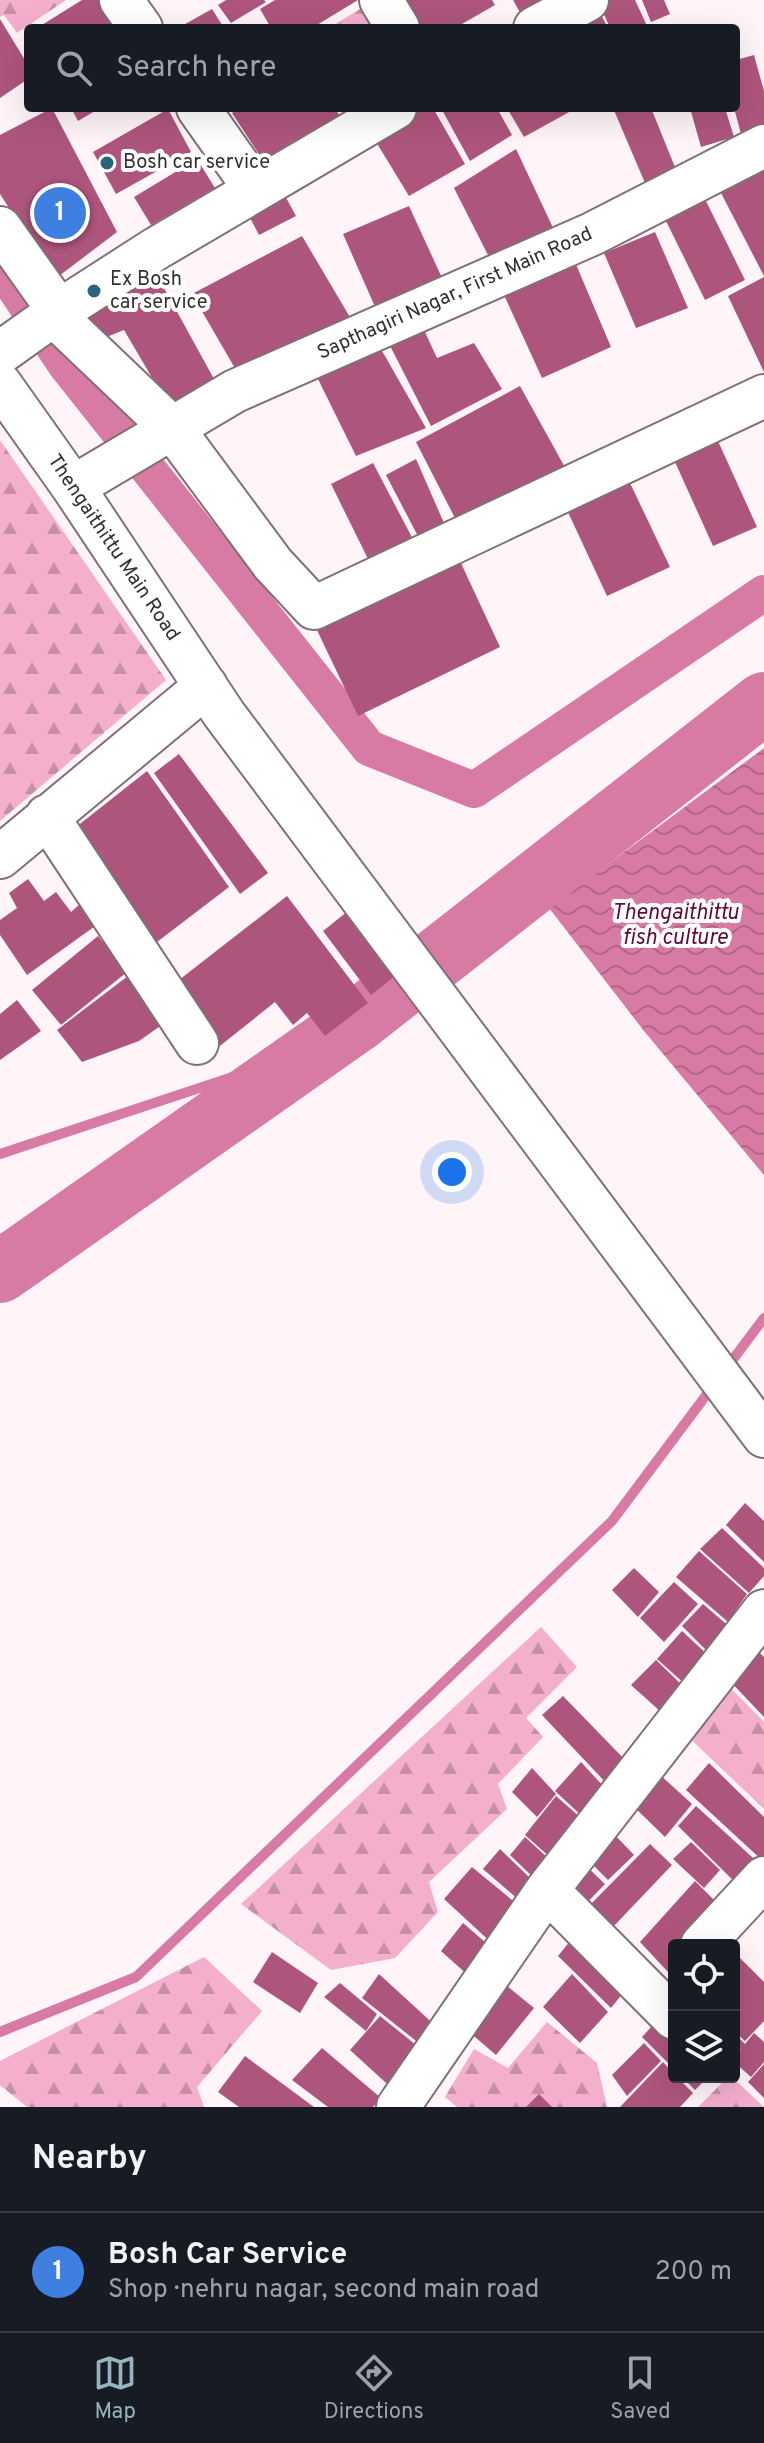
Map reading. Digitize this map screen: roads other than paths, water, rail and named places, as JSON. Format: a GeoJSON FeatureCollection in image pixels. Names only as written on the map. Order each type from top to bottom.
{"type":"FeatureCollection","features":[{"type":"Feature","properties":{"kind":"street"},"geometry":{"type":"LineString","coordinates":[[121,0],[138,24]]}},
{"type":"Feature","properties":{"kind":"street"},"geometry":{"type":"LineString","coordinates":[[381,0],[396,24]]}},
{"type":"Feature","properties":{"kind":"street"},"geometry":{"type":"LineString","coordinates":[[542,24],[587,0]]}},
{"type":"Feature","properties":{"kind":"street"},"geometry":{"type":"LineString","coordinates":[[201,112],[255,189]]}},
{"type":"Feature","properties":{"kind":"street"},"geometry":{"type":"LineString","coordinates":[[2,362],[52,317],[157,248],[388,112]]}},
{"type":"Feature","properties":{"kind":"street","name":"Sapthagiri Nagar, First Main Road"},"geometry":{"type":"LineString","coordinates":[[89,477],[235,391],[592,234],[764,146]]}},
{"type":"Feature","properties":{"kind":"street"},"geometry":{"type":"LineString","coordinates":[[0,228],[52,317],[64,325],[314,608],[764,396]]}},
{"type":"Feature","properties":{"kind":"street","name":"Thengaithittu Main Road"},"geometry":{"type":"LineString","coordinates":[[2,362],[89,477],[215,700],[764,1436]]}},
{"type":"Feature","properties":{"kind":"street"},"geometry":{"type":"LineString","coordinates":[[0,857],[47,816],[215,700]]}},
{"type":"Feature","properties":{"kind":"street"},"geometry":{"type":"LineString","coordinates":[[47,816],[197,1043]]}},
{"type":"Feature","properties":{"kind":"street"},"geometry":{"type":"LineString","coordinates":[[398,2107],[547,1890],[758,1631]]}},
{"type":"Feature","properties":{"kind":"street"},"geometry":{"type":"LineString","coordinates":[[708,1939],[764,1878]]}},
{"type":"Feature","properties":{"kind":"street"},"geometry":{"type":"LineString","coordinates":[[547,1890],[667,1997]]}},
{"type":"Feature","properties":{"kind":"water","name":"Thengaithittu fish culture"},"geometry":{"type":"Polygon","coordinates":[[[764,748],[764,1175],[644,1031],[549,908],[764,748]]]}},
{"type":"Feature","properties":{"kind":"waterway"},"geometry":{"type":"LineString","coordinates":[[0,266],[65,364],[369,748],[474,790],[764,593]]}},
{"type":"Feature","properties":{"kind":"waterway"},"geometry":{"type":"LineString","coordinates":[[0,1272],[356,1022],[764,703]]}},
{"type":"Feature","properties":{"kind":"waterway"},"geometry":{"type":"LineString","coordinates":[[437,984],[764,729]]}},
{"type":"Feature","properties":{"kind":"waterway"},"geometry":{"type":"LineString","coordinates":[[0,1154],[375,1030],[421,996]]}},
{"type":"Feature","properties":{"kind":"waterway"},"geometry":{"type":"LineString","coordinates":[[725,1370],[764,1318]]}},
{"type":"Feature","properties":{"kind":"waterway"},"geometry":{"type":"LineString","coordinates":[[0,2032],[136,1977],[612,1521],[713,1386]]}},
{"type":"Feature","properties":{"kind":"place","name":"Bosh car service"},"geometry":{"type":"Point","coordinates":[107,163]}},
{"type":"Feature","properties":{"kind":"place","name":"Bosh Car Service"},"geometry":{"type":"Point","coordinates":[60,213]}},
{"type":"Feature","properties":{"kind":"place","name":"Ex Bosh car service"},"geometry":{"type":"Point","coordinates":[94,291]}}]}
